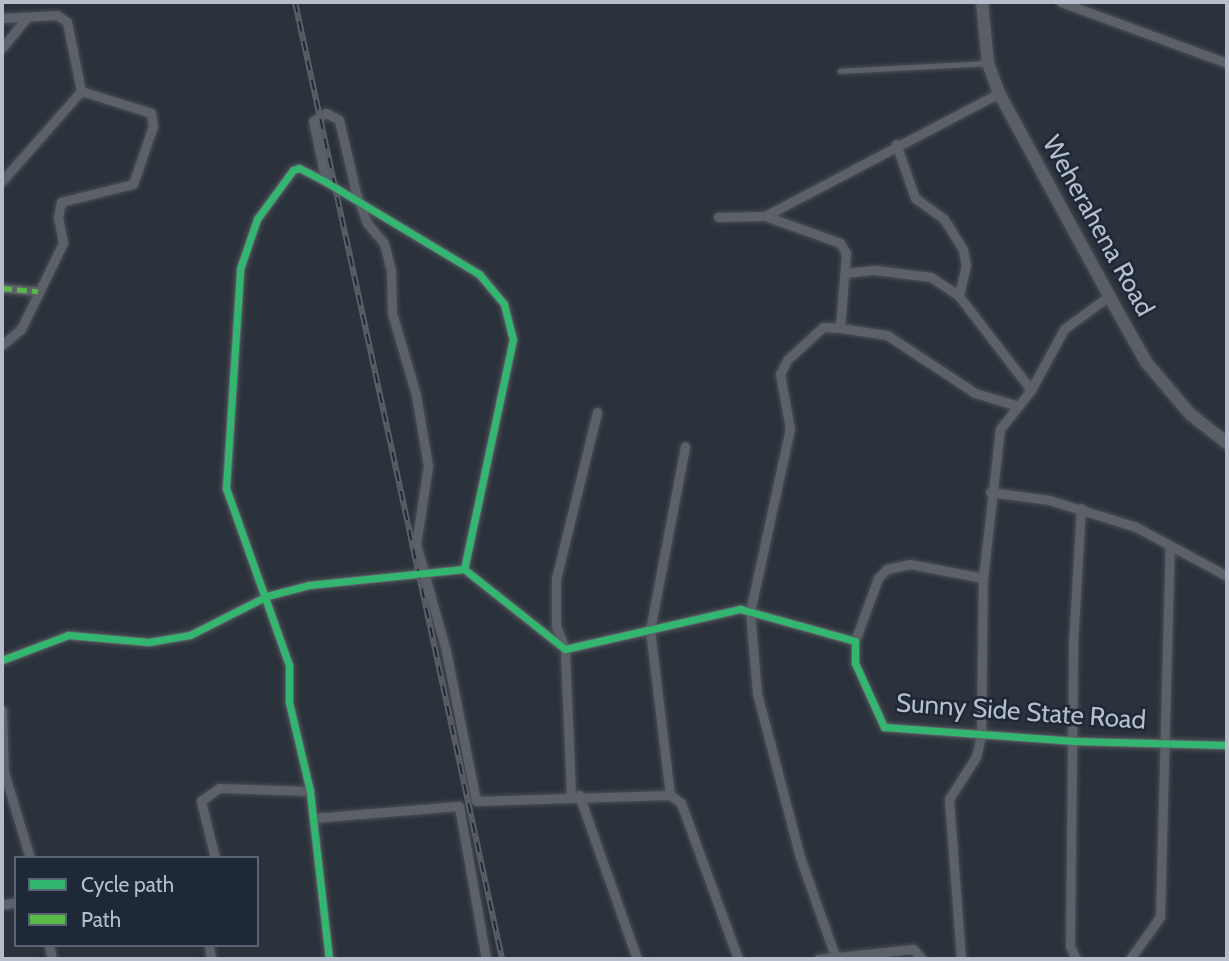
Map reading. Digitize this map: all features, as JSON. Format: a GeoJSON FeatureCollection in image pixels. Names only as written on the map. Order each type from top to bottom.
{"type":"FeatureCollection","features":[{"type":"Feature","properties":{"kind":"main road","name":"Weherahena Road"},"geometry":{"type":"LineString","coordinates":[[982,2],[988,63],[999,93],[1108,296],[1146,362],[1190,414],[1227,443]]}},
{"type":"Feature","properties":{"kind":"street"},"geometry":{"type":"LineString","coordinates":[[1061,2],[1227,63]]}},
{"type":"Feature","properties":{"kind":"street"},"geometry":{"type":"LineString","coordinates":[[2,18],[57,15],[67,22],[81,91]]}},
{"type":"Feature","properties":{"kind":"street"},"geometry":{"type":"LineString","coordinates":[[2,48],[29,16]]}},
{"type":"Feature","properties":{"kind":"street"},"geometry":{"type":"LineString","coordinates":[[2,181],[81,91]]}},
{"type":"Feature","properties":{"kind":"street"},"geometry":{"type":"LineString","coordinates":[[2,345],[21,329],[63,243],[58,217],[61,202],[133,184],[153,126],[151,113],[81,91]]}},
{"type":"Feature","properties":{"kind":"street"},"geometry":{"type":"LineString","coordinates":[[765,216],[896,144],[999,93]]}},
{"type":"Feature","properties":{"kind":"street"},"geometry":{"type":"LineString","coordinates":[[326,183],[313,121],[326,113],[334,115],[341,125],[367,223],[384,243],[392,313],[423,423],[428,481],[415,533],[446,651],[476,801],[575,795],[670,795],[681,803],[738,959]]}},
{"type":"Feature","properties":{"kind":"street"},"geometry":{"type":"LineString","coordinates":[[896,144],[915,198],[944,219],[962,250],[966,265],[959,296]]}},
{"type":"Feature","properties":{"kind":"street"},"geometry":{"type":"LineString","coordinates":[[329,959],[310,791],[289,702],[289,665],[267,596],[231,513],[226,488],[240,269],[257,219],[293,170],[299,167],[479,274],[504,304],[513,338],[464,569]]}},
{"type":"Feature","properties":{"kind":"street"},"geometry":{"type":"LineString","coordinates":[[718,217],[765,216],[840,243],[846,253],[840,328]]}},
{"type":"Feature","properties":{"kind":"street"},"geometry":{"type":"LineString","coordinates":[[845,273],[916,272],[959,296],[1031,390]]}},
{"type":"Feature","properties":{"kind":"street"},"geometry":{"type":"LineString","coordinates":[[2,288],[38,291]]}},
{"type":"Feature","properties":{"kind":"street"},"geometry":{"type":"LineString","coordinates":[[961,959],[949,799],[976,757],[982,736],[983,578],[990,492],[1000,429],[1015,405],[1031,390],[1064,329],[1108,296]]}},
{"type":"Feature","properties":{"kind":"street"},"geometry":{"type":"LineString","coordinates":[[836,958],[800,857],[757,693],[750,612],[790,429],[780,374],[787,360],[823,327],[840,328],[887,335],[975,393],[1015,405]]}},
{"type":"Feature","properties":{"kind":"street"},"geometry":{"type":"LineString","coordinates":[[597,412],[556,579],[556,626],[565,649],[575,795],[637,959]]}},
{"type":"Feature","properties":{"kind":"street"},"geometry":{"type":"LineString","coordinates":[[670,795],[650,630],[685,446]]}},
{"type":"Feature","properties":{"kind":"street"},"geometry":{"type":"LineString","coordinates":[[990,492],[1081,508],[1136,527],[1227,576]]}},
{"type":"Feature","properties":{"kind":"street"},"geometry":{"type":"LineString","coordinates":[[1076,959],[1070,946],[1075,741],[1073,645],[1081,508]]}},
{"type":"Feature","properties":{"kind":"street"},"geometry":{"type":"LineString","coordinates":[[1130,959],[1160,917],[1170,546]]}},
{"type":"Feature","properties":{"kind":"street"},"geometry":{"type":"LineString","coordinates":[[565,649],[698,616],[750,612],[855,641],[878,578],[887,569],[910,564],[983,578]]}},
{"type":"Feature","properties":{"kind":"street"},"geometry":{"type":"LineString","coordinates":[[2,660],[68,635],[149,642],[190,635],[267,596],[309,585],[464,569],[565,649]]}},
{"type":"Feature","properties":{"kind":"street","name":"Sunny Side State Road"},"geometry":{"type":"LineString","coordinates":[[855,641],[855,663],[884,727],[1075,741],[1227,745]]}},
{"type":"Feature","properties":{"kind":"street"},"geometry":{"type":"LineString","coordinates":[[2,710],[4,772],[29,856]]}},
{"type":"Feature","properties":{"kind":"street"},"geometry":{"type":"LineString","coordinates":[[215,856],[201,801],[219,788],[310,791]]}},
{"type":"Feature","properties":{"kind":"street"},"geometry":{"type":"LineString","coordinates":[[313,818],[459,806],[486,959]]}},
{"type":"Feature","properties":{"kind":"street"},"geometry":{"type":"LineString","coordinates":[[818,959],[913,949],[922,959]]}},
{"type":"Feature","properties":{"kind":"lane"},"geometry":{"type":"LineString","coordinates":[[840,71],[988,63]]}},
{"type":"Feature","properties":{"kind":"railway"},"geometry":{"type":"LineString","coordinates":[[295,2],[502,959]]}},
{"type":"Feature","properties":{"kind":"marked path"},"geometry":{"type":"LineString","coordinates":[[2,288],[38,291]]}},
{"type":"Feature","properties":{"kind":"cycle path"},"geometry":{"type":"LineString","coordinates":[[329,959],[310,791],[289,702],[289,665],[226,488],[240,269],[257,219],[293,170],[299,168],[326,182],[479,274],[504,304],[513,339],[464,569]]}},
{"type":"Feature","properties":{"kind":"cycle path"},"geometry":{"type":"LineString","coordinates":[[2,660],[68,635],[149,642],[190,635],[267,596],[309,585],[464,569],[565,649],[740,609],[855,641],[855,663],[884,727],[1075,741],[1227,745]]}}]}
